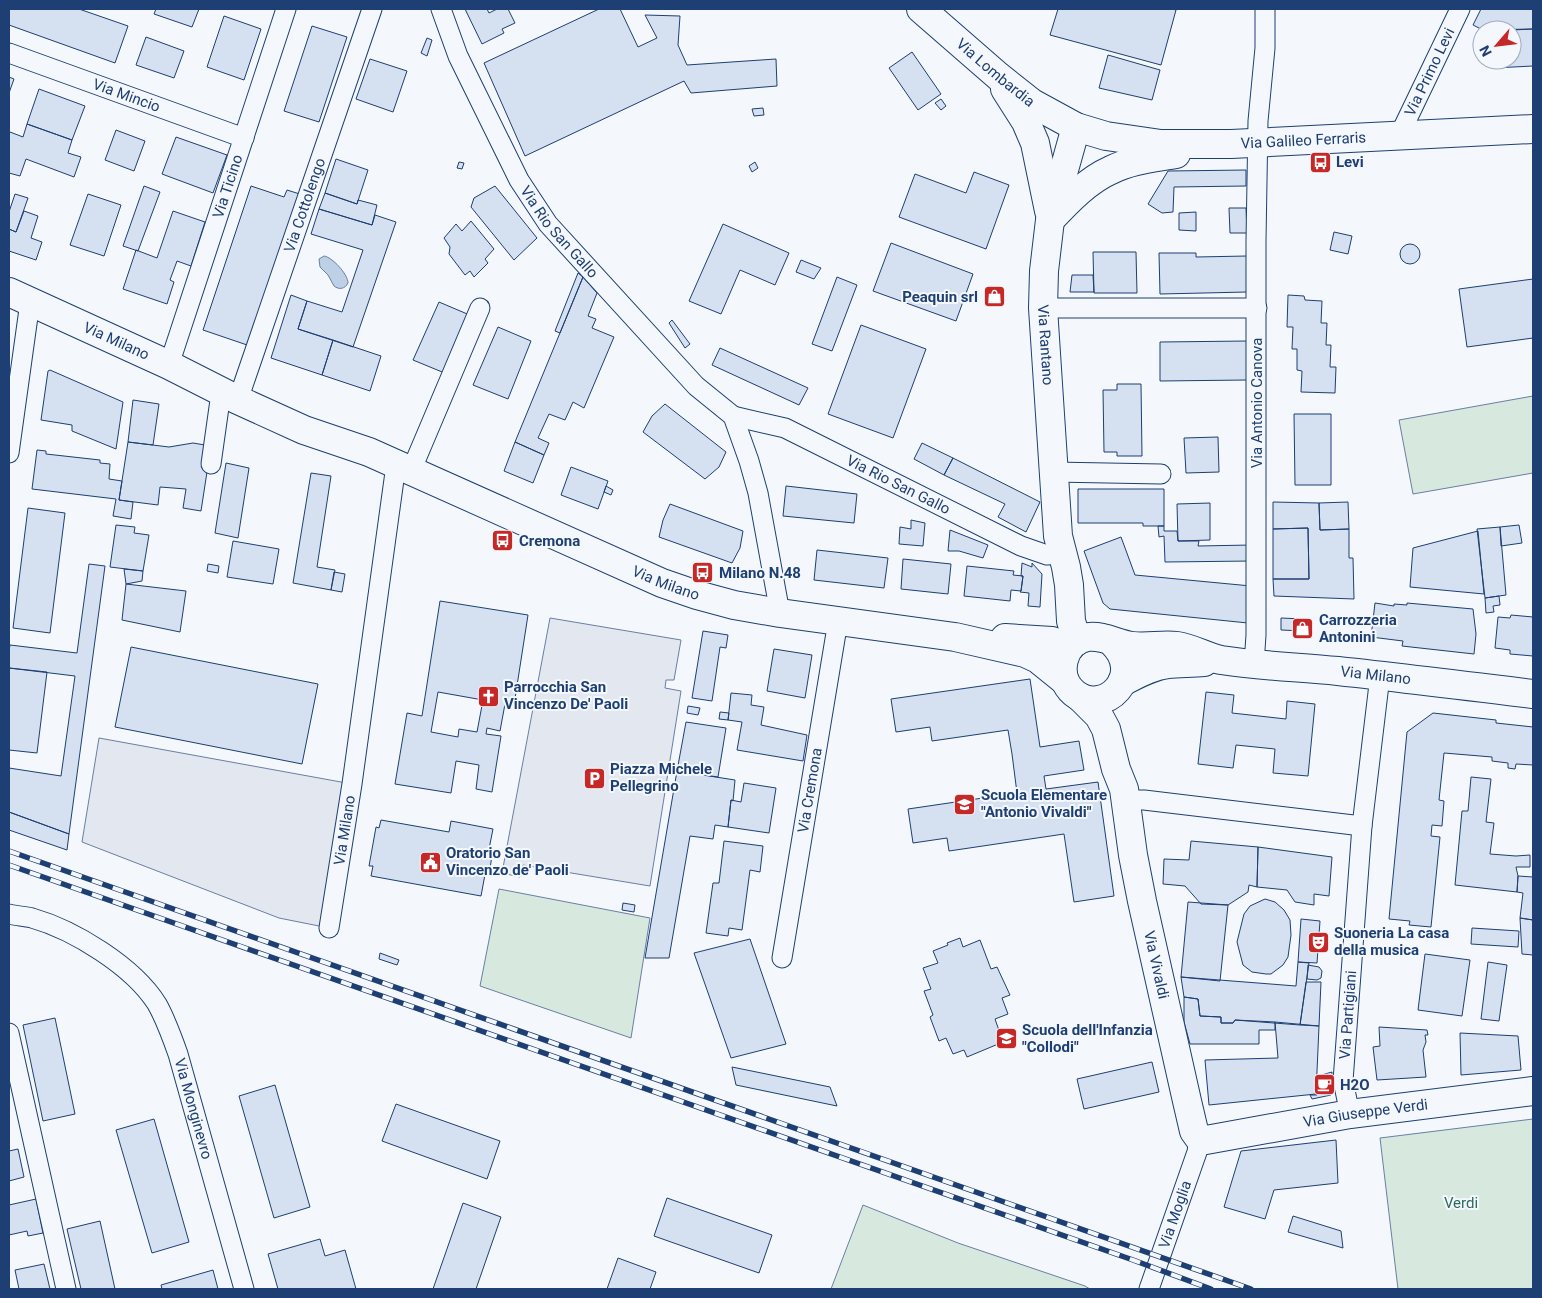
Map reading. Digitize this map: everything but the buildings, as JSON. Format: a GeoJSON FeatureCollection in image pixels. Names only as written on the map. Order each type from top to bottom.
{"type":"FeatureCollection","features":[{"type":"Feature","properties":{"kind":"street","name":"Via Ticino"},"geometry":{"type":"LineString","coordinates":[[169,365],[286,9]]}},
{"type":"Feature","properties":{"kind":"street","name":"Via Cottolengo"},"geometry":{"type":"LineString","coordinates":[[229,396],[372,9]]}},
{"type":"Feature","properties":{"kind":"street","name":"Via Rio San Gallo"},"geometry":{"type":"LineString","coordinates":[[440,9],[458,56],[519,180],[548,224],[696,386],[733,416],[785,428],[1021,546],[1064,560]]}},
{"type":"Feature","properties":{"kind":"street","name":"Via Lombardia"},"geometry":{"type":"LineString","coordinates":[[921,9],[1032,103],[1076,127]]}},
{"type":"Feature","properties":{"kind":"street","name":"Via Antonio Canova"},"geometry":{"type":"LineString","coordinates":[[1254,664],[1256,636],[1258,142],[1265,9]]}},
{"type":"Feature","properties":{"kind":"street","name":"Via Primo Levi"},"geometry":{"type":"LineString","coordinates":[[1399,136],[1460,9]]}},
{"type":"Feature","properties":{"kind":"street","name":"Via Mincio"},"geometry":{"type":"LineString","coordinates":[[9,53],[244,138]]}},
{"type":"Feature","properties":{"kind":"street","name":"Via Rantano"},"geometry":{"type":"LineString","coordinates":[[998,76],[1026,122],[1035,143],[1050,220]]}},
{"type":"Feature","properties":{"kind":"street","name":"Via Rantano"},"geometry":{"type":"LineString","coordinates":[[1074,644],[1069,585],[1058,536],[1043,308],[1045,262],[1050,220],[1076,127]]}},
{"type":"Feature","properties":{"kind":"street","name":"Via Galileo Ferraris"},"geometry":{"type":"LineString","coordinates":[[1076,127],[1106,136],[1162,144],[1231,144],[1533,128]]}},
{"type":"Feature","properties":{"kind":"street"},"geometry":{"type":"LineString","coordinates":[[1050,220],[1084,188],[1111,170],[1136,162],[1231,144]]}},
{"type":"Feature","properties":{"kind":"street","name":"Via Milano"},"geometry":{"type":"LineString","coordinates":[[19,297],[169,365],[229,396],[304,430],[369,452],[662,583],[715,600],[780,613],[954,637],[1032,656],[1055,671],[1073,689],[1092,700],[1102,699],[1153,668],[1168,664],[1189,664],[1219,659]]}},
{"type":"Feature","properties":{"kind":"street"},"geometry":{"type":"LineString","coordinates":[[9,453],[19,297]]}},
{"type":"Feature","properties":{"kind":"street"},"geometry":{"type":"LineString","coordinates":[[404,468],[480,308]]}},
{"type":"Feature","properties":{"kind":"street"},"geometry":{"type":"LineString","coordinates":[[1043,308],[1257,308]]}},
{"type":"Feature","properties":{"kind":"street"},"geometry":{"type":"LineString","coordinates":[[211,464],[229,396]]}},
{"type":"Feature","properties":{"kind":"street"},"geometry":{"type":"LineString","coordinates":[[733,416],[750,461],[758,493],[780,613]]}},
{"type":"Feature","properties":{"kind":"street","name":"Via Milano"},"geometry":{"type":"LineString","coordinates":[[329,928],[404,468]]}},
{"type":"Feature","properties":{"kind":"street"},"geometry":{"type":"LineString","coordinates":[[1053,472],[1161,474]]}},
{"type":"Feature","properties":{"kind":"street"},"geometry":{"type":"LineString","coordinates":[[1029,639],[1050,624],[1056,612],[1064,560]]}},
{"type":"Feature","properties":{"kind":"street","name":"Via Rantano"},"geometry":{"type":"LineString","coordinates":[[1064,560],[1108,640]]}},
{"type":"Feature","properties":{"kind":"street","name":"Via Cremona"},"geometry":{"type":"LineString","coordinates":[[782,958],[838,621]]}},
{"type":"Feature","properties":{"kind":"street","name":"Via Milano"},"geometry":{"type":"LineString","coordinates":[[954,637],[1029,639],[1074,644],[1086,638],[1148,647],[1179,646],[1219,659],[1254,664],[1380,676],[1533,694]]}},
{"type":"Feature","properties":{"kind":"street"},"geometry":{"type":"LineString","coordinates":[[1108,640],[1118,648],[1125,664],[1125,672],[1119,687]]}},
{"type":"Feature","properties":{"kind":"street"},"geometry":{"type":"LineString","coordinates":[[1073,689],[1062,663],[1074,644]]}},
{"type":"Feature","properties":{"kind":"street","name":"Via Partigiani"},"geometry":{"type":"LineString","coordinates":[[1350,1114],[1344,1081],[1362,826],[1380,676]]}},
{"type":"Feature","properties":{"kind":"street","name":"Via Vivaldi"},"geometry":{"type":"LineString","coordinates":[[1119,687],[1122,723],[1129,756],[1124,795]]}},
{"type":"Feature","properties":{"kind":"street","name":"Via Vivaldi"},"geometry":{"type":"LineString","coordinates":[[1073,689],[1099,716],[1106,729],[1124,795],[1142,901],[1187,1101],[1194,1130],[1199,1138]]}},
{"type":"Feature","properties":{"kind":"street"},"geometry":{"type":"LineString","coordinates":[[1124,795],[1144,800],[1362,826]]}},
{"type":"Feature","properties":{"kind":"street","name":"Via Monginevro"},"geometry":{"type":"LineString","coordinates":[[9,914],[49,924],[74,935],[121,965],[142,985],[156,1003],[166,1022],[178,1054],[244,1289]]}},
{"type":"Feature","properties":{"kind":"street"},"geometry":{"type":"LineString","coordinates":[[9,1033],[66,1289]]}},
{"type":"Feature","properties":{"kind":"street","name":"Via Giuseppe Verdi"},"geometry":{"type":"LineString","coordinates":[[1199,1138],[1206,1140],[1350,1114],[1533,1092]]}},
{"type":"Feature","properties":{"kind":"street","name":"Via Moglia"},"geometry":{"type":"LineString","coordinates":[[1149,1289],[1197,1152],[1199,1138]]}},
{"type":"Feature","properties":{"kind":"green space"},"geometry":{"type":"Polygon","coordinates":[[[1533,396],[1533,473],[1413,494],[1399,420],[1533,396]]]}},
{"type":"Feature","properties":{"kind":"green space"},"geometry":{"type":"Polygon","coordinates":[[[499,889],[650,918],[631,1038],[480,986],[499,889]]]}},
{"type":"Feature","properties":{"kind":"green space","name":"Verdi"},"geometry":{"type":"Polygon","coordinates":[[[1533,1119],[1533,1289],[1398,1289],[1380,1138],[1533,1119]]]}},
{"type":"Feature","properties":{"kind":"green space"},"geometry":{"type":"Polygon","coordinates":[[[863,1205],[958,1243],[1090,1289],[831,1289],[863,1205]]]}},
{"type":"Feature","properties":{"kind":"shaded area","name":"Piazza Michele Pellegrino"},"geometry":{"type":"Polygon","coordinates":[[[550,618],[681,640],[674,680],[666,680],[665,688],[681,691],[650,886],[523,865],[520,877],[502,873],[550,618]]]}},
{"type":"Feature","properties":{"kind":"shaded area"},"geometry":{"type":"Polygon","coordinates":[[[99,738],[352,784],[329,928],[279,918],[82,842],[99,738]]]}},
{"type":"Feature","properties":{"kind":"water"},"geometry":{"type":"Polygon","coordinates":[[[324,256],[331,259],[343,271],[348,283],[344,288],[334,286],[328,275],[320,267],[319,259],[324,256]]]}},
{"type":"Feature","properties":{"kind":"railway"},"geometry":{"type":"LineString","coordinates":[[9,851],[1251,1289]]}},
{"type":"Feature","properties":{"kind":"railway"},"geometry":{"type":"LineString","coordinates":[[9,865],[1211,1289]]}},
{"type":"Feature","properties":{"kind":"place","name":"Levi"},"geometry":{"type":"Point","coordinates":[1320,162]}},
{"type":"Feature","properties":{"kind":"place","name":"Peaquin srl"},"geometry":{"type":"Point","coordinates":[994,297]}},
{"type":"Feature","properties":{"kind":"place","name":"Cremona"},"geometry":{"type":"Point","coordinates":[503,541]}},
{"type":"Feature","properties":{"kind":"place","name":"Milano N.48"},"geometry":{"type":"Point","coordinates":[703,573]}},
{"type":"Feature","properties":{"kind":"place","name":"Carrozzeria Antonini"},"geometry":{"type":"Point","coordinates":[1303,629]}},
{"type":"Feature","properties":{"kind":"place","name":"Parrocchia San Vincenzo De' Paoli"},"geometry":{"type":"Point","coordinates":[488,696]}},
{"type":"Feature","properties":{"kind":"place","name":"Piazza Michele Pellegrino"},"geometry":{"type":"Point","coordinates":[594,778]}},
{"type":"Feature","properties":{"kind":"place","name":"Scuola Elementare \"Antonio Vivaldi\""},"geometry":{"type":"Point","coordinates":[965,804]}},
{"type":"Feature","properties":{"kind":"place","name":"Oratorio San Vincenzo de' Paoli"},"geometry":{"type":"Point","coordinates":[430,862]}},
{"type":"Feature","properties":{"kind":"place","name":"Suoneria La casa della musica"},"geometry":{"type":"Point","coordinates":[1318,942]}},
{"type":"Feature","properties":{"kind":"place","name":"Scuola dell'Infanzia \"Collodi\""},"geometry":{"type":"Point","coordinates":[1006,1039]}},
{"type":"Feature","properties":{"kind":"place","name":"H2O"},"geometry":{"type":"Point","coordinates":[1324,1085]}}]}
